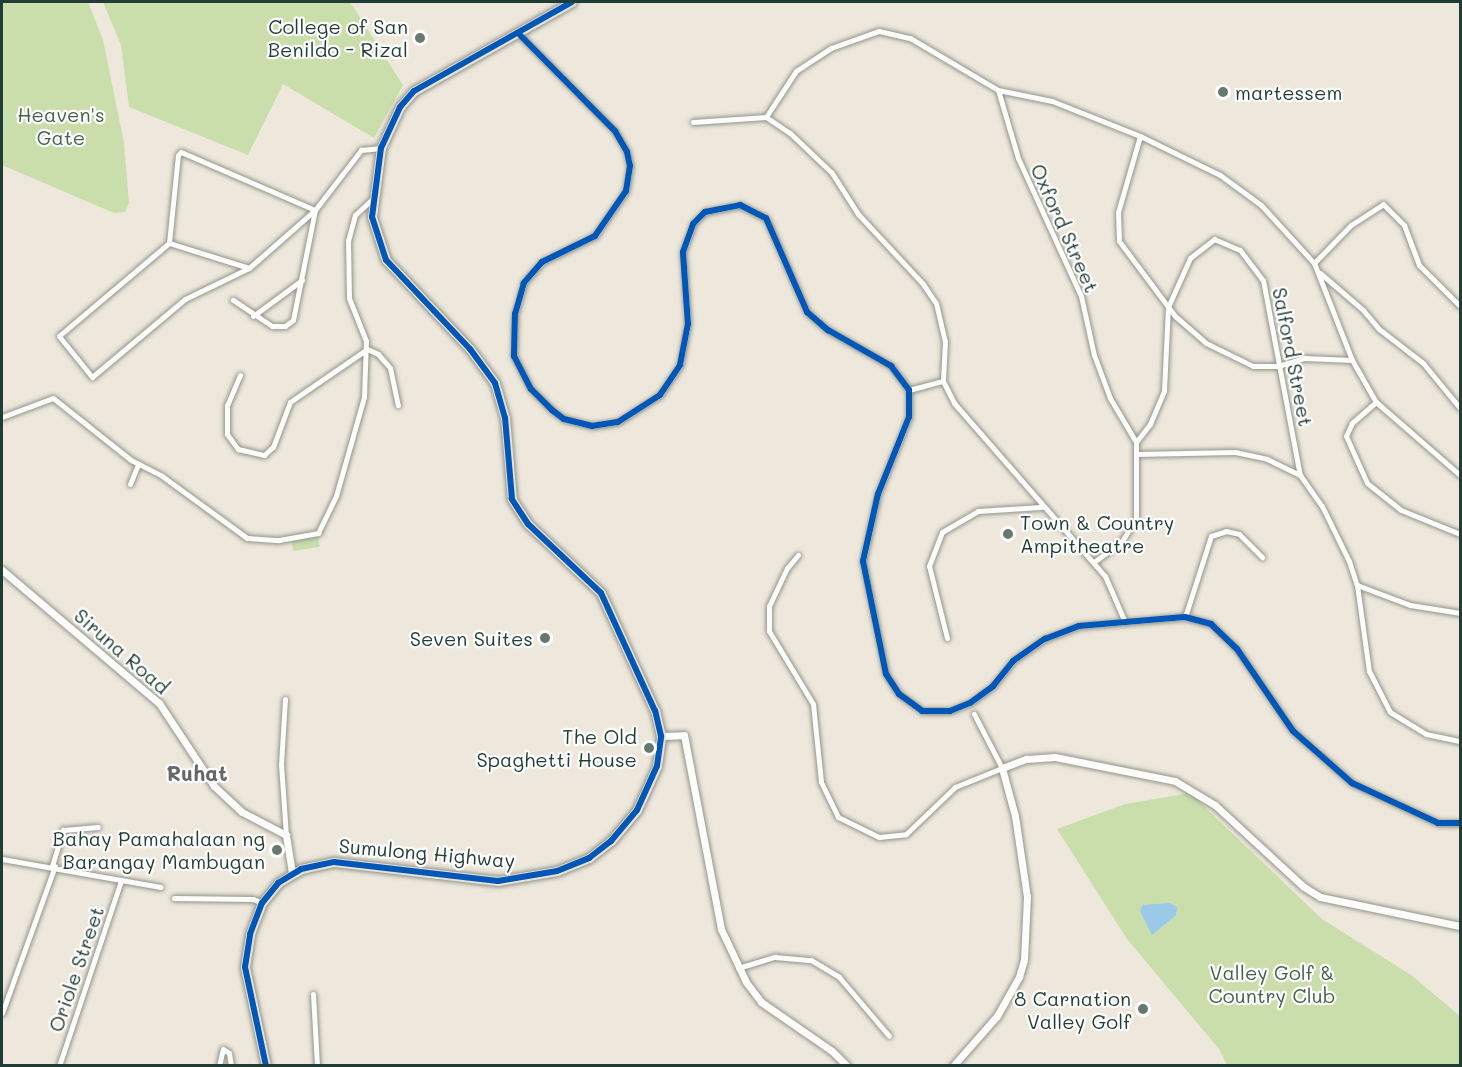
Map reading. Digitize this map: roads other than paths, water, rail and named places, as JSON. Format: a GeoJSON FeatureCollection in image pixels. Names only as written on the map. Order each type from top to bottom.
{"type":"FeatureCollection","features":[{"type":"Feature","properties":{"kind":"main road"},"geometry":{"type":"LineString","coordinates":[[572,2],[414,91],[400,107],[381,148],[372,200],[372,218],[386,260],[470,349],[495,383],[505,418],[512,499],[528,524],[601,594],[626,641],[661,736]]}},
{"type":"Feature","properties":{"kind":"main road","name":"Sumulong Highway"},"geometry":{"type":"LineString","coordinates":[[266,1065],[245,967],[250,934],[262,903],[292,874],[318,863],[334,862],[498,881],[557,871],[589,858],[625,826],[650,787],[661,736]]}},
{"type":"Feature","properties":{"kind":"street"},"geometry":{"type":"LineString","coordinates":[[766,117],[796,71],[831,48],[879,31],[910,38],[998,90],[1052,101],[1140,136],[1220,175],[1253,199],[1314,263],[1352,360],[1376,402],[1461,475]]}},
{"type":"Feature","properties":{"kind":"street"},"geometry":{"type":"LineString","coordinates":[[518,33],[615,131],[627,152],[630,166],[626,191],[595,236],[542,262],[524,284],[515,314],[514,356],[531,389],[552,410],[564,419],[592,426],[618,422],[660,395],[680,365],[688,324],[683,252],[693,224],[705,212],[723,206],[740,205],[766,218],[807,312],[828,330],[891,366],[909,390],[909,417],[878,494],[862,561],[886,674],[899,694],[922,711],[950,711],[970,703],[993,686],[1013,662],[1045,639],[1079,626],[1124,620],[1185,617],[1210,624],[1237,650],[1293,731],[1352,783],[1438,823],[1461,823]]}},
{"type":"Feature","properties":{"kind":"street","name":"Oxford Street"},"geometry":{"type":"LineString","coordinates":[[998,90],[1018,158],[1081,296],[1094,355],[1110,398],[1136,442]]}},
{"type":"Feature","properties":{"kind":"street"},"geometry":{"type":"LineString","coordinates":[[693,122],[766,117],[790,133],[832,173],[858,214],[923,284],[936,303],[945,341],[943,381],[954,403],[1041,507],[1105,576],[1124,620]]}},
{"type":"Feature","properties":{"kind":"street"},"geometry":{"type":"LineString","coordinates":[[1140,136],[1118,212],[1119,241],[1168,307],[1192,333],[1237,362],[1266,368],[1305,358],[1352,360]]}},
{"type":"Feature","properties":{"kind":"street"},"geometry":{"type":"LineString","coordinates":[[315,210],[181,152],[178,155],[169,243],[59,336],[92,377],[185,299],[249,268],[315,210],[361,150],[381,148]]}},
{"type":"Feature","properties":{"kind":"street"},"geometry":{"type":"LineString","coordinates":[[2,417],[53,398],[138,464],[162,476],[254,541],[314,535],[322,528],[336,496],[360,418],[367,349],[349,298],[348,241],[355,215],[372,200]]}},
{"type":"Feature","properties":{"kind":"street"},"geometry":{"type":"LineString","coordinates":[[1314,263],[1351,225],[1383,204],[1404,225],[1419,265],[1461,306]]}},
{"type":"Feature","properties":{"kind":"street"},"geometry":{"type":"LineString","coordinates":[[233,300],[253,316],[272,326],[285,326],[293,320],[315,210]]}},
{"type":"Feature","properties":{"kind":"street","name":"Salford Street"},"geometry":{"type":"LineString","coordinates":[[1136,442],[1150,424],[1164,391],[1168,307],[1190,258],[1200,247],[1214,239],[1240,250],[1263,280],[1300,475]]}},
{"type":"Feature","properties":{"kind":"street"},"geometry":{"type":"LineString","coordinates":[[169,243],[249,268]]}},
{"type":"Feature","properties":{"kind":"street"},"geometry":{"type":"LineString","coordinates":[[1318,272],[1363,310],[1379,329],[1424,363],[1461,408]]}},
{"type":"Feature","properties":{"kind":"street"},"geometry":{"type":"LineString","coordinates":[[253,316],[302,280]]}},
{"type":"Feature","properties":{"kind":"street"},"geometry":{"type":"LineString","coordinates":[[240,375],[227,405],[227,434],[238,448],[264,455],[273,447],[290,402],[367,349]]}},
{"type":"Feature","properties":{"kind":"street"},"geometry":{"type":"LineString","coordinates":[[367,349],[378,354],[390,368],[398,405]]}},
{"type":"Feature","properties":{"kind":"street"},"geometry":{"type":"LineString","coordinates":[[909,390],[943,381]]}},
{"type":"Feature","properties":{"kind":"street"},"geometry":{"type":"LineString","coordinates":[[1376,402],[1352,423],[1346,436],[1367,483],[1401,510],[1461,534]]}},
{"type":"Feature","properties":{"kind":"street"},"geometry":{"type":"LineString","coordinates":[[1094,562],[1122,541],[1136,519],[1136,442]]}},
{"type":"Feature","properties":{"kind":"street"},"geometry":{"type":"LineString","coordinates":[[1136,454],[1235,452],[1268,459],[1300,475],[1338,534],[1357,585],[1369,671],[1390,712],[1426,734],[1461,741]]}},
{"type":"Feature","properties":{"kind":"street"},"geometry":{"type":"LineString","coordinates":[[130,484],[138,464]]}},
{"type":"Feature","properties":{"kind":"street"},"geometry":{"type":"LineString","coordinates":[[947,638],[929,566],[942,532],[978,511],[1041,507]]}},
{"type":"Feature","properties":{"kind":"street"},"geometry":{"type":"LineString","coordinates":[[1185,617],[1211,536],[1226,531],[1239,534],[1262,557]]}},
{"type":"Feature","properties":{"kind":"street"},"geometry":{"type":"LineString","coordinates":[[798,555],[773,597],[769,631],[813,704],[821,782],[838,817],[879,837],[906,834],[955,788],[1026,759],[1055,757],[1174,781],[1215,805],[1304,887],[1320,897],[1461,926]]}},
{"type":"Feature","properties":{"kind":"street","name":"Siruna Road"},"geometry":{"type":"LineString","coordinates":[[2,570],[159,704],[202,772],[242,812],[286,835]]}},
{"type":"Feature","properties":{"kind":"street"},"geometry":{"type":"LineString","coordinates":[[1357,585],[1410,605],[1461,613]]}},
{"type":"Feature","properties":{"kind":"street"},"geometry":{"type":"LineString","coordinates":[[285,699],[281,764],[286,835],[292,874]]}},
{"type":"Feature","properties":{"kind":"street"},"geometry":{"type":"LineString","coordinates":[[953,1065],[1011,996],[1025,953],[1027,897],[1015,816],[1002,768],[974,714]]}},
{"type":"Feature","properties":{"kind":"street"},"geometry":{"type":"LineString","coordinates":[[661,736],[684,735],[721,928],[738,968],[761,1002],[832,1051],[847,1065]]}},
{"type":"Feature","properties":{"kind":"street"},"geometry":{"type":"LineString","coordinates":[[2,1013],[54,866],[63,830],[98,826]]}},
{"type":"Feature","properties":{"kind":"street"},"geometry":{"type":"LineString","coordinates":[[2,858],[161,887]]}},
{"type":"Feature","properties":{"kind":"street","name":"Oriole Street"},"geometry":{"type":"LineString","coordinates":[[59,1065],[121,881]]}},
{"type":"Feature","properties":{"kind":"street"},"geometry":{"type":"LineString","coordinates":[[174,898],[253,899],[262,903]]}},
{"type":"Feature","properties":{"kind":"street"},"geometry":{"type":"LineString","coordinates":[[738,968],[775,957],[811,960],[839,978],[890,1036]]}},
{"type":"Feature","properties":{"kind":"street"},"geometry":{"type":"LineString","coordinates":[[314,994],[317,1065]]}},
{"type":"Feature","properties":{"kind":"street"},"geometry":{"type":"LineString","coordinates":[[219,1065],[223,1049],[229,1053],[231,1065]]}},
{"type":"Feature","properties":{"kind":"water"},"geometry":{"type":"Polygon","coordinates":[[[1169,903],[1177,907],[1176,915],[1152,935],[1140,911],[1143,905],[1169,903]]]}},
{"type":"Feature","properties":{"kind":"place","name":"College of San Benildo - Rizal"},"geometry":{"type":"Point","coordinates":[420,38]}},
{"type":"Feature","properties":{"kind":"place","name":"martessem"},"geometry":{"type":"Point","coordinates":[1223,92]}},
{"type":"Feature","properties":{"kind":"place","name":"Town & Country Ampitheatre"},"geometry":{"type":"Point","coordinates":[1008,534]}},
{"type":"Feature","properties":{"kind":"place","name":"Seven Suites"},"geometry":{"type":"Point","coordinates":[545,638]}},
{"type":"Feature","properties":{"kind":"place","name":"The Old Spaghetti House"},"geometry":{"type":"Point","coordinates":[649,748]}},
{"type":"Feature","properties":{"kind":"place","name":"Bahay Pamahalaan ng Barangay Mambugan"},"geometry":{"type":"Point","coordinates":[277,850]}},
{"type":"Feature","properties":{"kind":"place","name":"8 Carnation Valley Golf"},"geometry":{"type":"Point","coordinates":[1143,1009]}},
{"type":"Feature","properties":{"kind":"district","name":"Ruhat"},"geometry":{"type":"Point","coordinates":[197,773]}},
{"type":"Feature","properties":{"kind":"park label","name":"Heaven's Gate"},"geometry":{"type":"Point","coordinates":[61,126]}},
{"type":"Feature","properties":{"kind":"park label","name":"Valley Golf & Country Club"},"geometry":{"type":"Point","coordinates":[1272,984]}}]}
